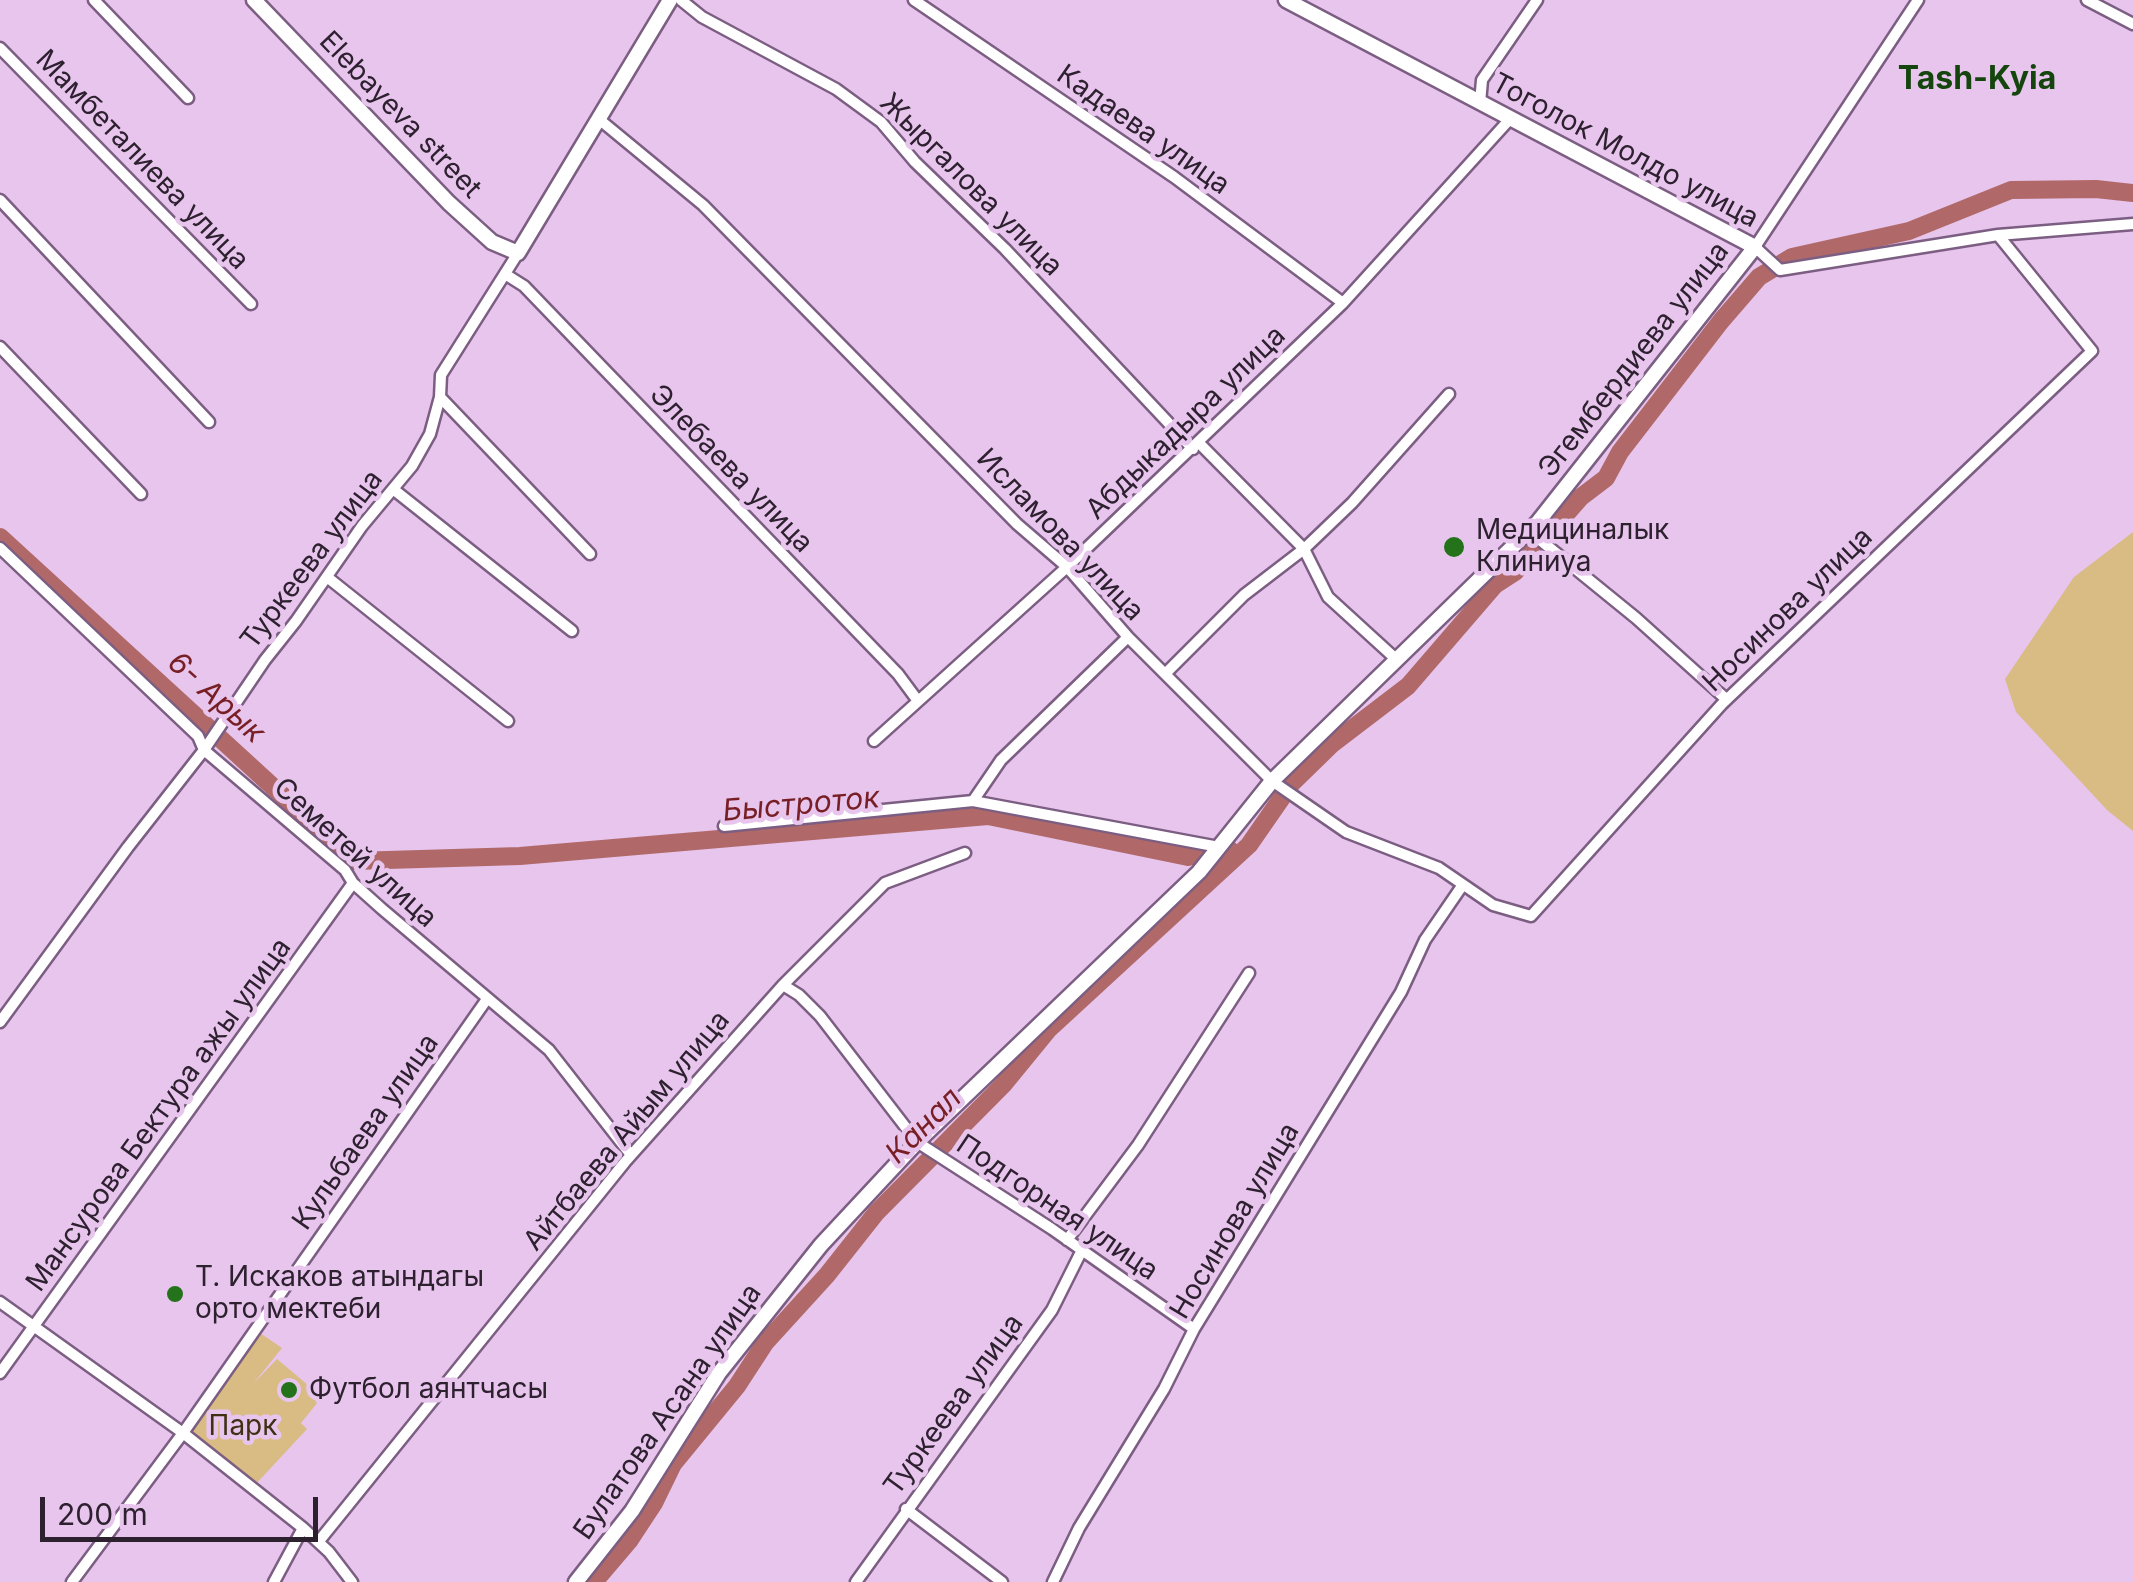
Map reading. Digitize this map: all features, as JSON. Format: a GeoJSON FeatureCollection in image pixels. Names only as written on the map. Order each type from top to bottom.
{"type":"FeatureCollection","features":[{"type":"Feature","properties":{"kind":"street"},"geometry":{"type":"LineString","coordinates":[[94,0],[188,98]]}},
{"type":"Feature","properties":{"kind":"street"},"geometry":{"type":"LineString","coordinates":[[518,253],[670,0]]}},
{"type":"Feature","properties":{"kind":"street","name":"Жыргалова улица"},"geometry":{"type":"LineString","coordinates":[[681,0],[702,18],[836,89],[882,122],[915,162],[1196,446],[1304,549],[1328,597],[1397,660]]}},
{"type":"Feature","properties":{"kind":"street","name":"Кадаева улица"},"geometry":{"type":"LineString","coordinates":[[914,0],[1174,176],[1343,303]]}},
{"type":"Feature","properties":{"kind":"street","name":"Тоголок Молдо улица"},"geometry":{"type":"LineString","coordinates":[[1286,0],[1755,248],[1780,270],[1998,235],[2133,224]]}},
{"type":"Feature","properties":{"kind":"street"},"geometry":{"type":"LineString","coordinates":[[1480,103],[1482,80],[1537,0]]}},
{"type":"Feature","properties":{"kind":"street","name":"Эгембердиева улица"},"geometry":{"type":"LineString","coordinates":[[1050,1012],[1198,872],[1272,781],[1529,531],[1755,248],[1918,0]]}},
{"type":"Feature","properties":{"kind":"street"},"geometry":{"type":"LineString","coordinates":[[2088,0],[2133,24]]}},
{"type":"Feature","properties":{"kind":"street","name":"Elebayeva street"},"geometry":{"type":"LineString","coordinates":[[257,1],[449,203],[492,242],[518,253]]}},
{"type":"Feature","properties":{"kind":"street","name":"Мамбеталиева улица"},"geometry":{"type":"LineString","coordinates":[[0,48],[251,304]]}},
{"type":"Feature","properties":{"kind":"street","name":"Абдыкадыра улица"},"geometry":{"type":"LineString","coordinates":[[874,741],[1067,567],[1343,303],[1510,118]]}},
{"type":"Feature","properties":{"kind":"street","name":"Исламова улица"},"geometry":{"type":"LineString","coordinates":[[600,120],[703,205],[1017,524],[1067,567],[1128,638],[1272,781],[1346,832],[1439,868],[1493,905],[1531,916]]}},
{"type":"Feature","properties":{"kind":"street"},"geometry":{"type":"LineString","coordinates":[[0,200],[209,422]]}},
{"type":"Feature","properties":{"kind":"street","name":"Носинова улица"},"geometry":{"type":"LineString","coordinates":[[1531,916],[1726,699],[2092,352],[1998,235]]}},
{"type":"Feature","properties":{"kind":"street","name":"Туркеева улица"},"geometry":{"type":"LineString","coordinates":[[0,1022],[128,846],[204,750],[264,660],[412,466],[430,434],[440,398],[441,375],[518,253]]}},
{"type":"Feature","properties":{"kind":"street","name":"Элебаева улица"},"geometry":{"type":"LineString","coordinates":[[505,274],[524,286],[898,674],[918,701]]}},
{"type":"Feature","properties":{"kind":"street"},"geometry":{"type":"LineString","coordinates":[[0,347],[141,494]]}},
{"type":"Feature","properties":{"kind":"street"},"geometry":{"type":"LineString","coordinates":[[1165,674],[1244,595],[1304,549],[1352,503],[1449,394]]}},
{"type":"Feature","properties":{"kind":"street"},"geometry":{"type":"LineString","coordinates":[[440,398],[590,554]]}},
{"type":"Feature","properties":{"kind":"street"},"geometry":{"type":"LineString","coordinates":[[393,489],[572,631]]}},
{"type":"Feature","properties":{"kind":"street"},"geometry":{"type":"LineString","coordinates":[[1529,531],[1636,618],[1726,699]]}},
{"type":"Feature","properties":{"kind":"street","name":"Семетей улица"},"geometry":{"type":"LineString","coordinates":[[0,548],[186,724],[198,736],[204,750],[549,1050],[631,1155]]}},
{"type":"Feature","properties":{"kind":"street"},"geometry":{"type":"LineString","coordinates":[[327,577],[508,721]]}},
{"type":"Feature","properties":{"kind":"street"},"geometry":{"type":"LineString","coordinates":[[973,801],[1001,760],[1128,638]]}},
{"type":"Feature","properties":{"kind":"street"},"geometry":{"type":"LineString","coordinates":[[724,826],[973,801],[1219,847]]}},
{"type":"Feature","properties":{"kind":"street","name":"Айтбаева Айым улица"},"geometry":{"type":"LineString","coordinates":[[319,1542],[631,1155],[783,985],[884,883],[965,853]]}},
{"type":"Feature","properties":{"kind":"street","name":"Мансурова Бектура ажы улица"},"geometry":{"type":"LineString","coordinates":[[0,1373],[353,883]]}},
{"type":"Feature","properties":{"kind":"street","name":"Носинова улица"},"geometry":{"type":"LineString","coordinates":[[1054,1582],[1078,1528],[1164,1389],[1194,1329],[1401,992],[1425,940],[1462,886]]}},
{"type":"Feature","properties":{"kind":"street"},"geometry":{"type":"LineString","coordinates":[[1068,1240],[1138,1145],[1248,973]]}},
{"type":"Feature","properties":{"kind":"street","name":"Подгорная улица"},"geometry":{"type":"LineString","coordinates":[[783,985],[820,1016],[917,1142],[1068,1240],[1194,1329]]}},
{"type":"Feature","properties":{"kind":"street","name":"Кульбаева улица"},"geometry":{"type":"LineString","coordinates":[[72,1582],[183,1433],[487,999]]}},
{"type":"Feature","properties":{"kind":"street","name":"Булатова Асана улица"},"geometry":{"type":"LineString","coordinates":[[576,1582],[632,1511],[719,1373],[821,1245],[917,1142],[1050,1012]]}},
{"type":"Feature","properties":{"kind":"street","name":"Туркеева улица"},"geometry":{"type":"LineString","coordinates":[[856,1582],[1052,1310],[1082,1250]]}},
{"type":"Feature","properties":{"kind":"street"},"geometry":{"type":"LineString","coordinates":[[0,1302],[183,1433],[303,1528],[352,1582]]}},
{"type":"Feature","properties":{"kind":"street"},"geometry":{"type":"LineString","coordinates":[[906,1509],[1002,1582]]}},
{"type":"Feature","properties":{"kind":"street"},"geometry":{"type":"LineString","coordinates":[[274,1582],[303,1528]]}},
{"type":"Feature","properties":{"kind":"green space"},"geometry":{"type":"Polygon","coordinates":[[[2133,532],[2133,831],[2107,810],[2016,712],[2005,679],[2074,577],[2133,532]]]}},
{"type":"Feature","properties":{"kind":"green space","name":"Парк"},"geometry":{"type":"Polygon","coordinates":[[[257,1331],[282,1348],[253,1384],[277,1359],[322,1397],[301,1423],[307,1429],[254,1486],[187,1432],[257,1331]]]}},
{"type":"Feature","properties":{"kind":"waterway","name":"Канал"},"geometry":{"type":"LineString","coordinates":[[594,1582],[629,1541],[673,1464],[737,1386],[765,1343],[876,1213],[1003,1085],[1048,1030],[1249,845],[1292,783],[1332,744],[1408,686],[1495,585],[1515,572],[1581,497],[1606,478],[1620,452],[1759,277],[1792,257],[1909,231],[2011,190],[2096,189],[2133,193]]}},
{"type":"Feature","properties":{"kind":"waterway","name":"Быстроток"},"geometry":{"type":"LineString","coordinates":[[0,537],[354,861],[520,856],[988,816],[1188,857],[1229,849]]}},
{"type":"Feature","properties":{"kind":"place","name":"Медициналык Клиниуа"},"geometry":{"type":"Point","coordinates":[1454,547]}},
{"type":"Feature","properties":{"kind":"place","name":"Т. Искаков атындагы орто мектеби"},"geometry":{"type":"Point","coordinates":[175,1294]}},
{"type":"Feature","properties":{"kind":"place","name":"Футбол аянтчасы"},"geometry":{"type":"Point","coordinates":[289,1390]}},
{"type":"Feature","properties":{"kind":"district","name":"Tash-Kyia"},"geometry":{"type":"Point","coordinates":[1977,79]}},
{"type":"Feature","properties":{"kind":"water label","name":"6- Арык"},"geometry":{"type":"Point","coordinates":[216,698]}}]}
